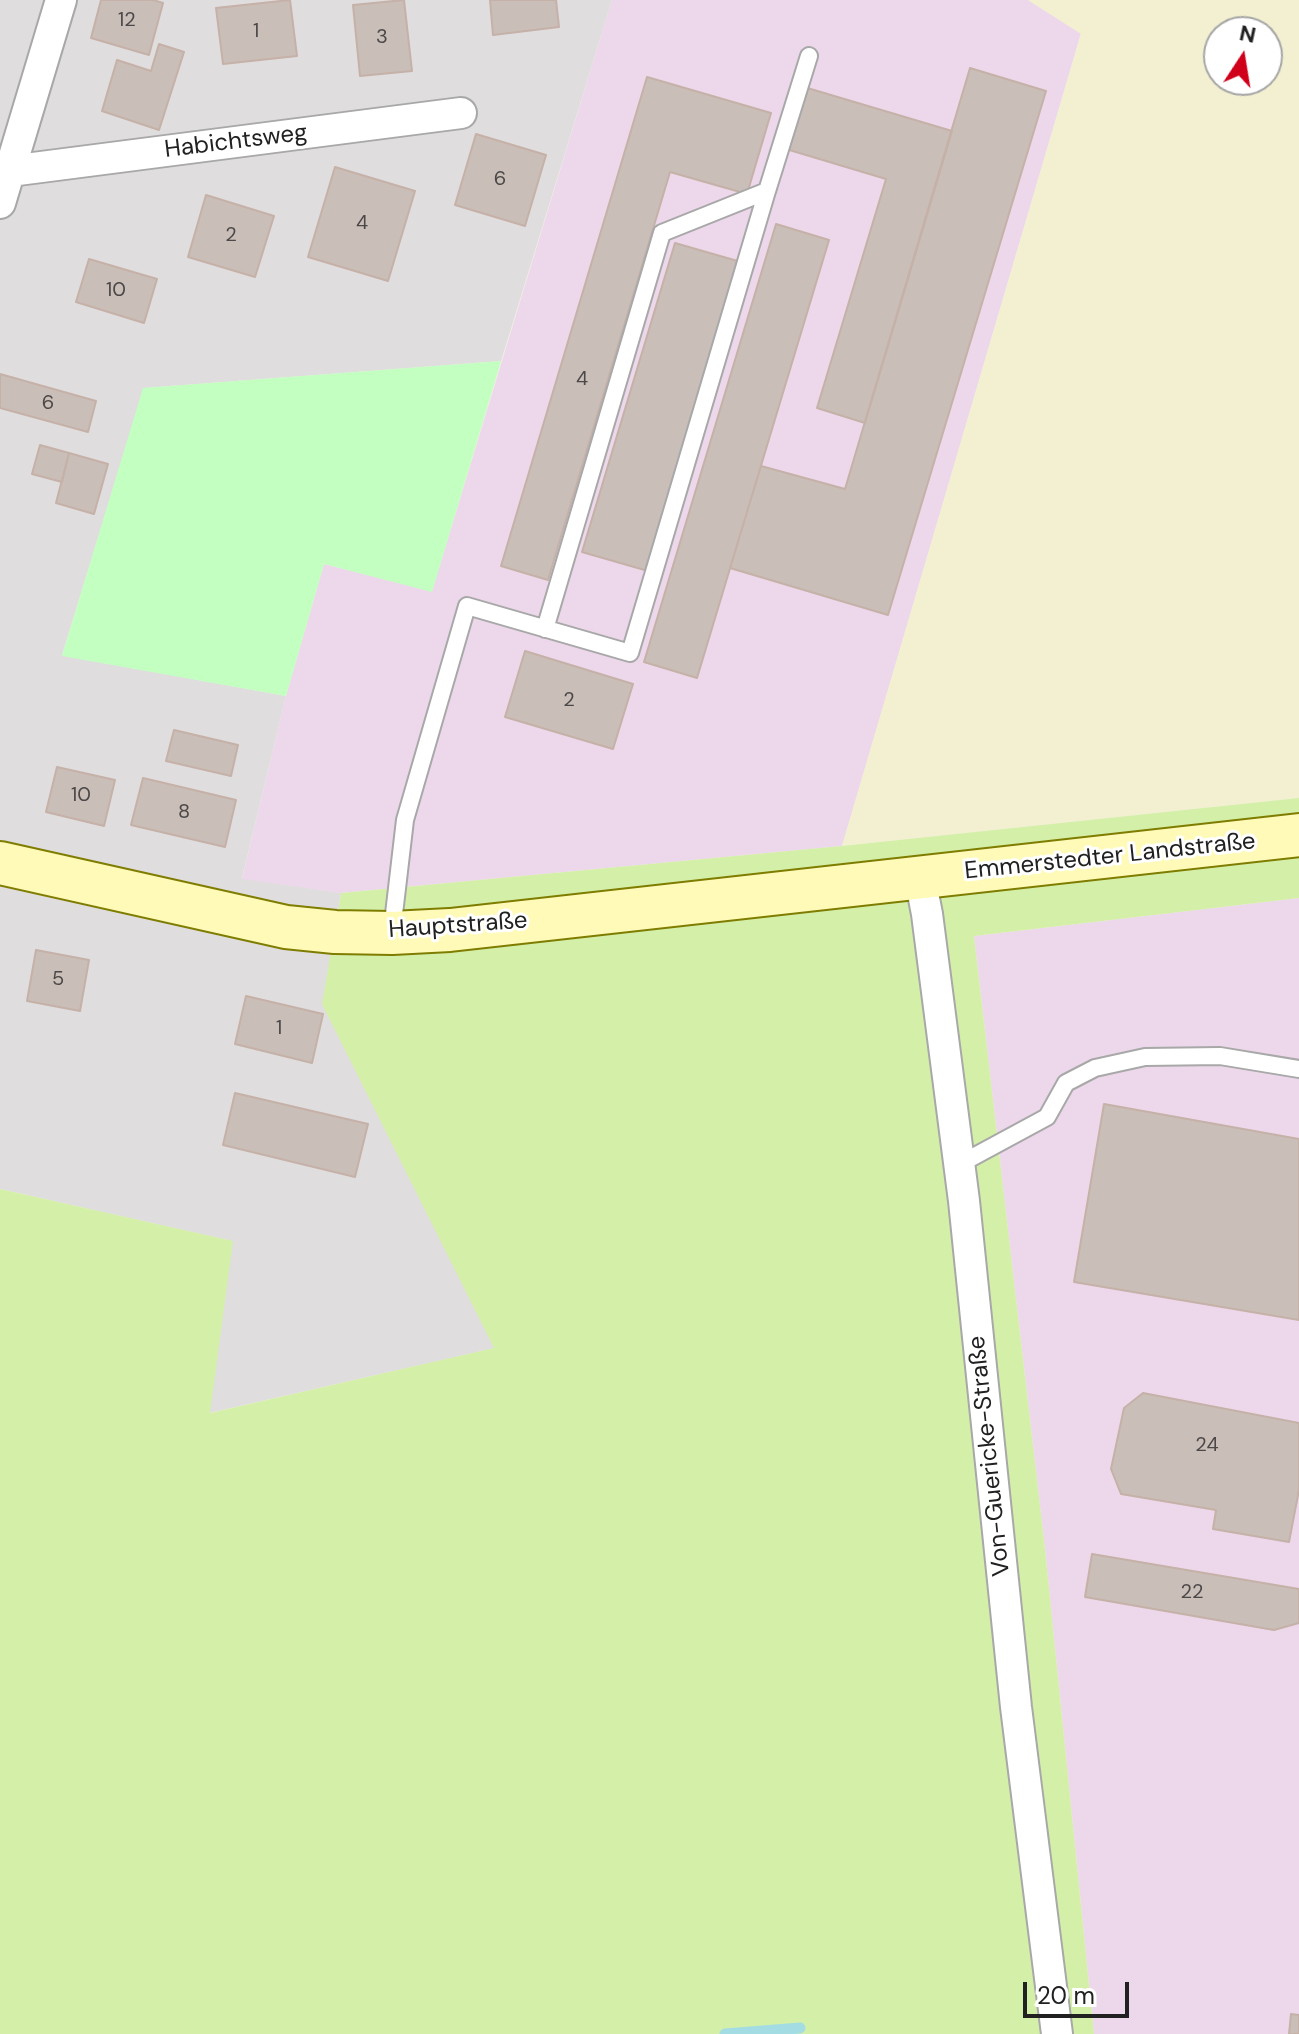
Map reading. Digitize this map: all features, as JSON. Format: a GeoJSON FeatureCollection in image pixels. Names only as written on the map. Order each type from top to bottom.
{"type":"FeatureCollection","features":[{"type":"Feature","properties":{"kind":"main road","name":"Emmerstedter Landstraße"},"geometry":{"type":"LineString","coordinates":[[920,878],[1299,835]]}},
{"type":"Feature","properties":{"kind":"main road","name":"Hauptstraße"},"geometry":{"type":"LineString","coordinates":[[0,863],[286,927],[392,933],[465,928],[920,878]]}},
{"type":"Feature","properties":{"kind":"street"},"geometry":{"type":"LineString","coordinates":[[0,203],[61,0]]}},
{"type":"Feature","properties":{"kind":"street","name":"Habichtsweg"},"geometry":{"type":"LineString","coordinates":[[10,171],[461,113]]}},
{"type":"Feature","properties":{"kind":"street","name":"Von-Guericke-Straße"},"geometry":{"type":"LineString","coordinates":[[920,878],[960,1164],[1016,1707],[1057,2034]]}},
{"type":"Feature","properties":{"kind":"lane"},"geometry":{"type":"LineString","coordinates":[[392,933],[405,820],[467,606],[630,653],[809,56]]}},
{"type":"Feature","properties":{"kind":"lane"},"geometry":{"type":"LineString","coordinates":[[545,629],[662,233],[767,191]]}},
{"type":"Feature","properties":{"kind":"lane"},"geometry":{"type":"LineString","coordinates":[[960,1164],[1047,1117],[1066,1083],[1095,1068],[1145,1057],[1220,1056],[1299,1069]]}},
{"type":"Feature","properties":{"kind":"shaded area"},"geometry":{"type":"Polygon","coordinates":[[[0,0],[612,0],[501,361],[144,388],[62,655],[286,696],[242,878],[341,893],[323,1005],[495,1348],[209,1413],[232,1241],[0,1189],[0,0]]]}},
{"type":"Feature","properties":{"kind":"shaded area"},"geometry":{"type":"Polygon","coordinates":[[[612,0],[1028,0],[1081,33],[842,846],[341,893],[242,879],[286,696],[324,564],[432,591],[612,0]]]}},
{"type":"Feature","properties":{"kind":"shaded area"},"geometry":{"type":"Polygon","coordinates":[[[1028,0],[1299,0],[1299,798],[842,846],[1081,34],[1028,0]]]}},
{"type":"Feature","properties":{"kind":"shaded area"},"geometry":{"type":"Polygon","coordinates":[[[1299,898],[1299,2034],[1094,2034],[1045,1549],[974,936],[1299,898]]]}},
{"type":"Feature","properties":{"kind":"green space"},"geometry":{"type":"Polygon","coordinates":[[[501,361],[432,592],[324,564],[286,696],[62,656],[143,388],[501,361]]]}},
{"type":"Feature","properties":{"kind":"green space"},"geometry":{"type":"Polygon","coordinates":[[[1299,798],[1299,898],[974,936],[1045,1549],[1094,2034],[0,2034],[0,1189],[233,1241],[210,1413],[494,1348],[322,1004],[341,893],[842,846],[1299,798]]]}},
{"type":"Feature","properties":{"kind":"building"},"geometry":{"type":"Polygon","coordinates":[[[101,0],[153,0],[163,3],[149,55],[91,38],[101,0]]]}},
{"type":"Feature","properties":{"kind":"building"},"geometry":{"type":"Polygon","coordinates":[[[290,0],[297,56],[223,64],[216,8],[290,0]]]}},
{"type":"Feature","properties":{"kind":"building"},"geometry":{"type":"Polygon","coordinates":[[[404,0],[412,71],[360,76],[353,5],[404,0]]]}},
{"type":"Feature","properties":{"kind":"building"},"geometry":{"type":"Polygon","coordinates":[[[490,0],[556,0],[559,27],[493,35],[490,0]]]}},
{"type":"Feature","properties":{"kind":"building"},"geometry":{"type":"Polygon","coordinates":[[[159,44],[184,52],[159,130],[102,111],[117,60],[151,71],[159,44]]]}},
{"type":"Feature","properties":{"kind":"building"},"geometry":{"type":"Polygon","coordinates":[[[970,68],[1046,91],[888,615],[730,568],[761,466],[845,489],[970,68]]]}},
{"type":"Feature","properties":{"kind":"building"},"geometry":{"type":"Polygon","coordinates":[[[647,77],[771,113],[747,194],[670,172],[548,580],[501,566],[647,77]]]}},
{"type":"Feature","properties":{"kind":"building"},"geometry":{"type":"Polygon","coordinates":[[[804,87],[952,131],[865,423],[817,408],[886,179],[786,149],[804,87]]]}},
{"type":"Feature","properties":{"kind":"building"},"geometry":{"type":"Polygon","coordinates":[[[476,134],[546,155],[525,226],[455,205],[476,134]]]}},
{"type":"Feature","properties":{"kind":"building"},"geometry":{"type":"Polygon","coordinates":[[[335,167],[415,191],[388,281],[308,257],[335,167]]]}},
{"type":"Feature","properties":{"kind":"building"},"geometry":{"type":"Polygon","coordinates":[[[206,195],[274,216],[255,277],[188,257],[206,195]]]}},
{"type":"Feature","properties":{"kind":"building"},"geometry":{"type":"Polygon","coordinates":[[[776,224],[829,240],[697,678],[644,662],[776,224]]]}},
{"type":"Feature","properties":{"kind":"building"},"geometry":{"type":"Polygon","coordinates":[[[675,243],[741,262],[648,571],[582,552],[675,243]]]}},
{"type":"Feature","properties":{"kind":"building"},"geometry":{"type":"Polygon","coordinates":[[[89,259],[157,279],[144,323],[76,302],[89,259]]]}},
{"type":"Feature","properties":{"kind":"building"},"geometry":{"type":"Polygon","coordinates":[[[0,374],[96,401],[88,432],[0,408],[0,374]]]}},
{"type":"Feature","properties":{"kind":"building"},"geometry":{"type":"Polygon","coordinates":[[[40,445],[69,453],[62,482],[32,474],[40,445]]]}},
{"type":"Feature","properties":{"kind":"building"},"geometry":{"type":"Polygon","coordinates":[[[69,453],[108,464],[94,514],[56,503],[69,453]]]}},
{"type":"Feature","properties":{"kind":"building"},"geometry":{"type":"Polygon","coordinates":[[[525,651],[633,684],[613,749],[505,717],[525,651]]]}},
{"type":"Feature","properties":{"kind":"building"},"geometry":{"type":"Polygon","coordinates":[[[174,730],[238,745],[231,776],[166,761],[174,730]]]}},
{"type":"Feature","properties":{"kind":"building"},"geometry":{"type":"Polygon","coordinates":[[[57,767],[115,780],[104,826],[46,812],[57,767]]]}},
{"type":"Feature","properties":{"kind":"building"},"geometry":{"type":"Polygon","coordinates":[[[143,778],[236,800],[225,847],[131,825],[143,778]]]}},
{"type":"Feature","properties":{"kind":"building"},"geometry":{"type":"Polygon","coordinates":[[[36,950],[89,960],[80,1011],[27,1001],[36,950]]]}},
{"type":"Feature","properties":{"kind":"building"},"geometry":{"type":"Polygon","coordinates":[[[246,996],[323,1014],[312,1063],[235,1044],[246,996]]]}},
{"type":"Feature","properties":{"kind":"building"},"geometry":{"type":"Polygon","coordinates":[[[235,1093],[368,1124],[355,1177],[223,1145],[235,1093]]]}},
{"type":"Feature","properties":{"kind":"building"},"geometry":{"type":"Polygon","coordinates":[[[1104,1104],[1299,1139],[1299,1320],[1074,1282],[1104,1104]]]}},
{"type":"Feature","properties":{"kind":"building"},"geometry":{"type":"Polygon","coordinates":[[[1143,1393],[1299,1423],[1299,1490],[1289,1542],[1213,1529],[1216,1510],[1121,1494],[1111,1469],[1124,1408],[1143,1393]]]}},
{"type":"Feature","properties":{"kind":"building"},"geometry":{"type":"Polygon","coordinates":[[[1092,1554],[1299,1589],[1299,1623],[1274,1630],[1085,1597],[1092,1554]]]}},
{"type":"Feature","properties":{"kind":"building"},"geometry":{"type":"Polygon","coordinates":[[[1291,2014],[1299,2015],[1299,2034],[1289,2034],[1291,2014]]]}},
{"type":"Feature","properties":{"kind":"waterway"},"geometry":{"type":"LineString","coordinates":[[725,2034],[800,2028]]}}]}
